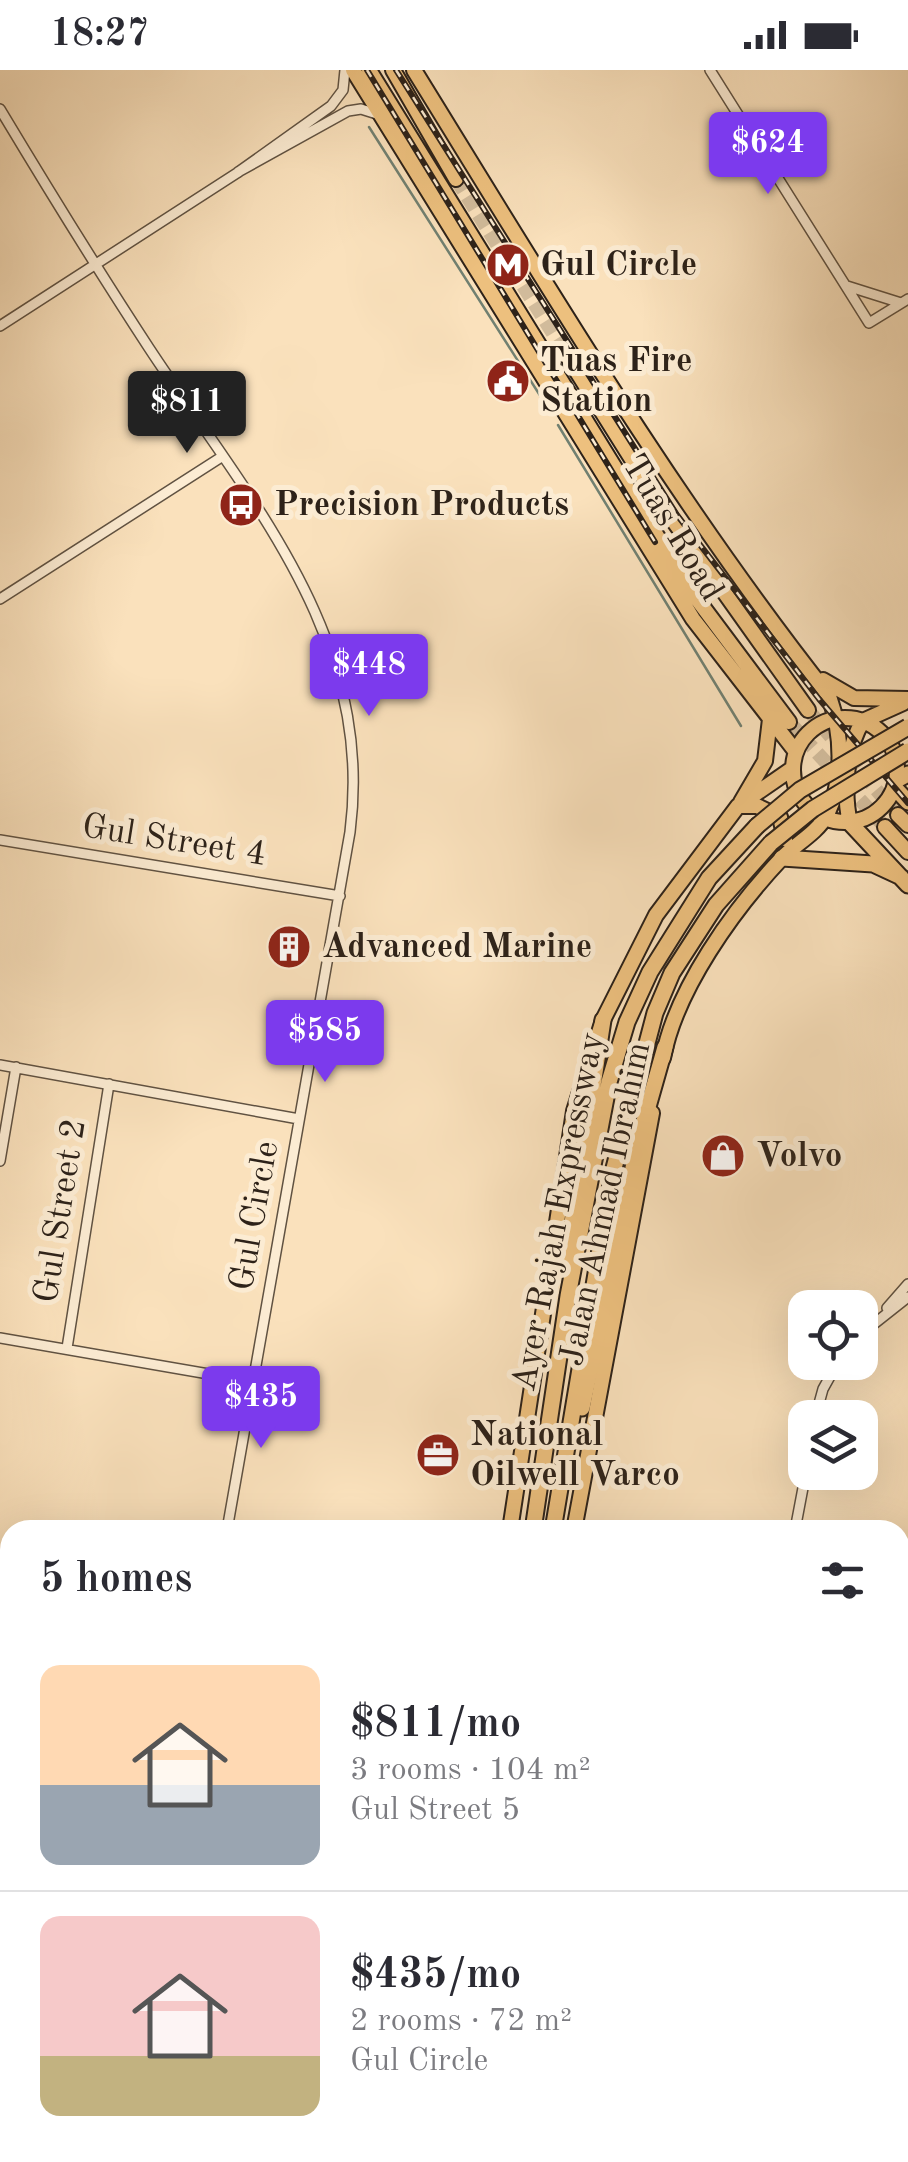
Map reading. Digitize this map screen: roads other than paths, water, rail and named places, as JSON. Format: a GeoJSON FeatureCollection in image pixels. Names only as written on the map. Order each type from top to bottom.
{"type":"FeatureCollection","features":[{"type":"Feature","properties":{"kind":"highway","name":"Ayer Rajah Expressway"},"geometry":{"type":"LineString","coordinates":[[534,1520],[568,1296],[609,1082],[627,1022],[650,972],[709,878],[757,826],[800,790],[908,727]]}},
{"type":"Feature","properties":{"kind":"highway","name":"Ayer Rajah Expressway"},"geometry":{"type":"LineString","coordinates":[[555,1520],[613,1172],[655,1013],[672,974],[716,905],[772,843],[814,810],[908,752]]}},
{"type":"Feature","properties":{"kind":"highway"},"geometry":{"type":"LineString","coordinates":[[900,781],[905,814]]}},
{"type":"Feature","properties":{"kind":"highway"},"geometry":{"type":"LineString","coordinates":[[850,823],[905,881]]}},
{"type":"Feature","properties":{"kind":"highway"},"geometry":{"type":"LineString","coordinates":[[782,858],[862,862],[905,881]]}},
{"type":"Feature","properties":{"kind":"highway"},"geometry":{"type":"LineString","coordinates":[[568,1296],[566,1253],[603,1020]]}},
{"type":"Feature","properties":{"kind":"highway"},"geometry":{"type":"LineString","coordinates":[[555,1520],[640,1135],[665,1047]]}},
{"type":"Feature","properties":{"kind":"main road","name":"Tuas Road"},"geometry":{"type":"LineString","coordinates":[[349,70],[386,120],[662,572],[716,654],[770,719],[795,760],[799,796],[825,819]]}},
{"type":"Feature","properties":{"kind":"main road","name":"Tuas Road"},"geometry":{"type":"LineString","coordinates":[[368,70],[691,591],[790,722]]}},
{"type":"Feature","properties":{"kind":"main road"},"geometry":{"type":"LineString","coordinates":[[393,70],[456,179]]}},
{"type":"Feature","properties":{"kind":"main road","name":"Tuas Road"},"geometry":{"type":"LineString","coordinates":[[413,70],[634,419],[736,574],[828,696],[837,718]]}},
{"type":"Feature","properties":{"kind":"main road"},"geometry":{"type":"LineString","coordinates":[[413,70],[412,85],[429,118],[429,132]]}},
{"type":"Feature","properties":{"kind":"main road"},"geometry":{"type":"LineString","coordinates":[[426,70],[430,95]]}},
{"type":"Feature","properties":{"kind":"main road","name":"Tuas Road"},"geometry":{"type":"LineString","coordinates":[[568,359],[659,502],[808,710]]}},
{"type":"Feature","properties":{"kind":"main road"},"geometry":{"type":"LineString","coordinates":[[797,655],[838,692],[854,698],[908,700]]}},
{"type":"Feature","properties":{"kind":"main road"},"geometry":{"type":"LineString","coordinates":[[863,720],[891,744],[900,781],[878,812],[850,823],[825,819],[836,786],[837,718],[863,720],[908,700]]}},
{"type":"Feature","properties":{"kind":"main road","name":"Jalan Ahmad Ibrahim"},"geometry":{"type":"LineString","coordinates":[[512,1520],[574,1111],[603,1020],[656,916],[738,806],[795,760],[808,733],[837,718]]}},
{"type":"Feature","properties":{"kind":"main road"},"geometry":{"type":"LineString","coordinates":[[738,806],[766,761],[770,719]]}},
{"type":"Feature","properties":{"kind":"main road"},"geometry":{"type":"LineString","coordinates":[[850,823],[846,804],[853,736],[863,720]]}},
{"type":"Feature","properties":{"kind":"main road"},"geometry":{"type":"LineString","coordinates":[[738,806],[758,806],[780,817],[786,841],[782,858]]}},
{"type":"Feature","properties":{"kind":"main road","name":"Jalan Ahmad Ibrahim"},"geometry":{"type":"LineString","coordinates":[[576,1520],[665,1047],[704,961],[730,921],[782,858],[825,819]]}},
{"type":"Feature","properties":{"kind":"main road"},"geometry":{"type":"LineString","coordinates":[[885,827],[908,852]]}},
{"type":"Feature","properties":{"kind":"street"},"geometry":{"type":"LineString","coordinates":[[0,326],[237,173],[331,106],[343,90],[349,70]]}},
{"type":"Feature","properties":{"kind":"street"},"geometry":{"type":"LineString","coordinates":[[710,70],[869,323],[905,300]]}},
{"type":"Feature","properties":{"kind":"street","name":"Gul Circle"},"geometry":{"type":"LineString","coordinates":[[0,109],[309,592],[338,665],[352,732],[353,810],[340,896],[230,1520]]}},
{"type":"Feature","properties":{"kind":"street"},"geometry":{"type":"LineString","coordinates":[[237,173],[352,110],[373,111],[386,120]]}},
{"type":"Feature","properties":{"kind":"street"},"geometry":{"type":"LineString","coordinates":[[846,285],[905,300]]}},
{"type":"Feature","properties":{"kind":"street"},"geometry":{"type":"LineString","coordinates":[[0,599],[222,456]]}},
{"type":"Feature","properties":{"kind":"street","name":"Gul Street 4"},"geometry":{"type":"LineString","coordinates":[[0,840],[340,896]]}},
{"type":"Feature","properties":{"kind":"street"},"geometry":{"type":"LineString","coordinates":[[0,1064],[299,1119]]}},
{"type":"Feature","properties":{"kind":"street"},"geometry":{"type":"LineString","coordinates":[[0,1161],[16,1067]]}},
{"type":"Feature","properties":{"kind":"street","name":"Gul Street 2"},"geometry":{"type":"LineString","coordinates":[[67,1348],[109,1084]]}},
{"type":"Feature","properties":{"kind":"street"},"geometry":{"type":"LineString","coordinates":[[878,1318],[908,1284]]}},
{"type":"Feature","properties":{"kind":"street"},"geometry":{"type":"LineString","coordinates":[[886,1310],[908,1296]]}},
{"type":"Feature","properties":{"kind":"street"},"geometry":{"type":"LineString","coordinates":[[0,1338],[254,1382]]}},
{"type":"Feature","properties":{"kind":"street"},"geometry":{"type":"LineString","coordinates":[[797,1520],[803,1490]]}},
{"type":"Feature","properties":{"kind":"waterway"},"geometry":{"type":"LineString","coordinates":[[369,127],[548,408]]}},
{"type":"Feature","properties":{"kind":"waterway"},"geometry":{"type":"LineString","coordinates":[[558,425],[741,726]]}},
{"type":"Feature","properties":{"kind":"tunnel"},"geometry":{"type":"LineString","coordinates":[[456,179],[569,359]]}},
{"type":"Feature","properties":{"kind":"tunnel"},"geometry":{"type":"LineString","coordinates":[[808,710],[898,815]]}},
{"type":"Feature","properties":{"kind":"tunnel"},"geometry":{"type":"LineString","coordinates":[[789,722],[885,827]]}},
{"type":"Feature","properties":{"kind":"railway"},"geometry":{"type":"LineString","coordinates":[[367,70],[655,542]]}},
{"type":"Feature","properties":{"kind":"railway"},"geometry":{"type":"LineString","coordinates":[[396,70],[677,515],[819,699],[908,803]]}},
{"type":"Feature","properties":{"kind":"place","name":"Gul Circle"},"geometry":{"type":"Point","coordinates":[508,265]}},
{"type":"Feature","properties":{"kind":"place","name":"Tuas Fire Station"},"geometry":{"type":"Point","coordinates":[508,381]}},
{"type":"Feature","properties":{"kind":"place","name":"Precision Products"},"geometry":{"type":"Point","coordinates":[241,505]}},
{"type":"Feature","properties":{"kind":"place","name":"Advanced Marine"},"geometry":{"type":"Point","coordinates":[289,947]}},
{"type":"Feature","properties":{"kind":"place","name":"Volvo"},"geometry":{"type":"Point","coordinates":[723,1156]}},
{"type":"Feature","properties":{"kind":"place","name":"National Oilwell Varco"},"geometry":{"type":"Point","coordinates":[438,1455]}}]}
